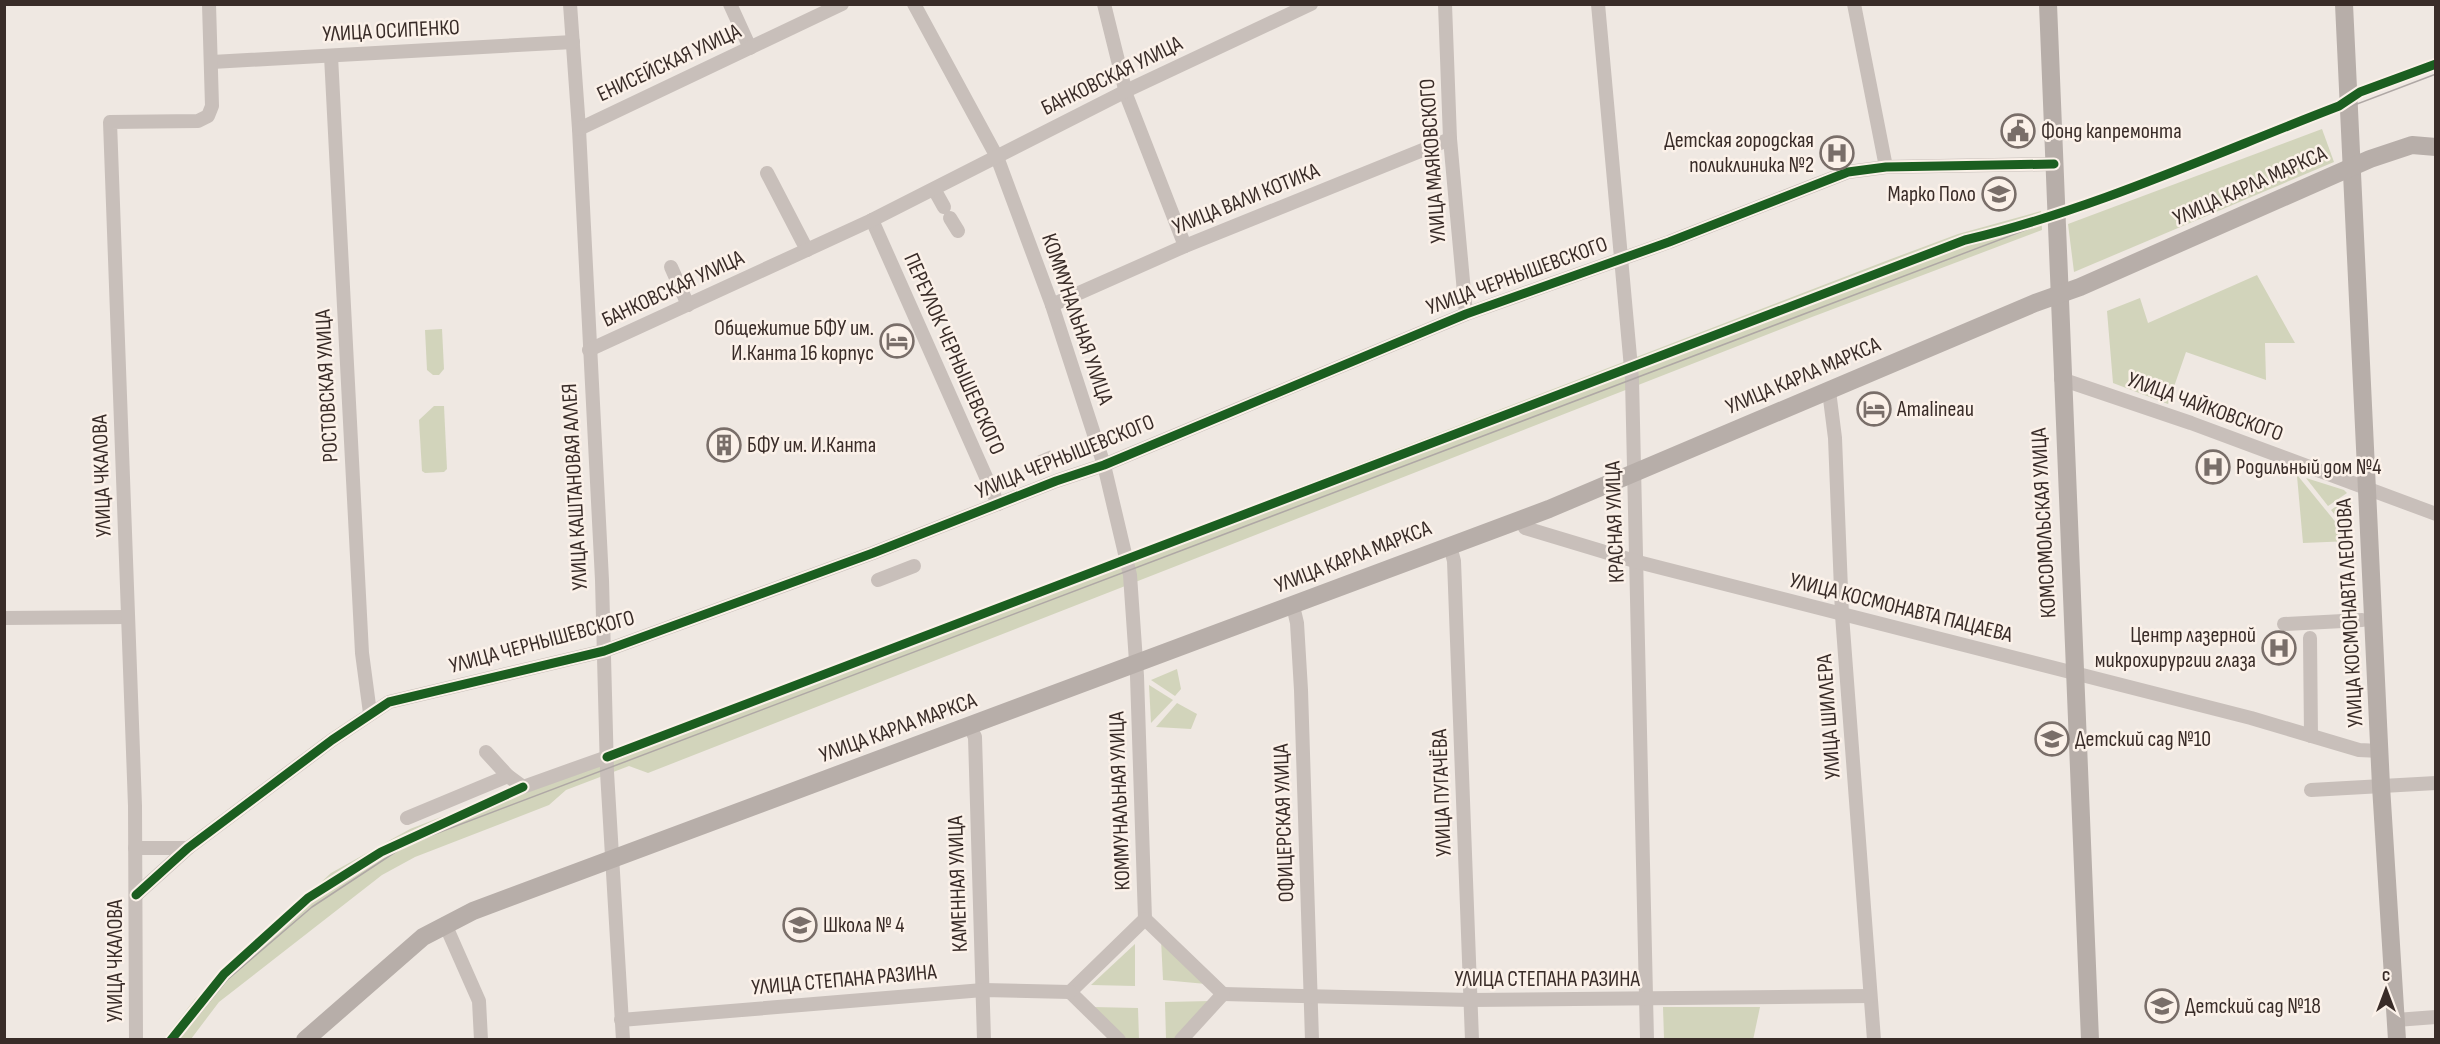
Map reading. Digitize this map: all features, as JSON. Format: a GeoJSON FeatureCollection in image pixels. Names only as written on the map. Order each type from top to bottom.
{"type":"FeatureCollection","features":[{"type":"Feature","properties":{"kind":"main road","name":"КОМСОМОЛЬСКАЯ УЛИЦА"},"geometry":{"type":"LineString","coordinates":[[2048,4],[2061,379],[2090,1040]]}},
{"type":"Feature","properties":{"kind":"main road","name":"УЛИЦА КОСМОНАВТА ЛЕОНОВА"},"geometry":{"type":"LineString","coordinates":[[2344,4],[2381,786],[2397,1040]]}},
{"type":"Feature","properties":{"kind":"main road","name":"УЛИЦА КАРЛА МАРКСА"},"geometry":{"type":"LineString","coordinates":[[306,1040],[387,966],[423,938],[1523,524],[1636,479],[2060,300],[2353,171],[2409,152],[2436,149]]}},
{"type":"Feature","properties":{"kind":"main road","name":"УЛИЦА КАРЛА МАРКСА"},"geometry":{"type":"LineString","coordinates":[[320,1040],[393,971],[447,929]]}},
{"type":"Feature","properties":{"kind":"street","name":"УЛИЦА ЧКАЛОВА"},"geometry":{"type":"LineString","coordinates":[[136,1040],[135,848],[110,122],[198,121],[208,116],[212,105],[209,4]]}},
{"type":"Feature","properties":{"kind":"street","name":"УЛИЦА КАШТАНОВАЯ АЛЛЕЯ"},"geometry":{"type":"LineString","coordinates":[[570,4],[579,129],[607,757],[623,1040]]}},
{"type":"Feature","properties":{"kind":"street"},"geometry":{"type":"LineString","coordinates":[[730,4],[750,48]]}},
{"type":"Feature","properties":{"kind":"street","name":"ЕНИСЕЙСКАЯ УЛИЦА"},"geometry":{"type":"LineString","coordinates":[[579,129],[842,4]]}},
{"type":"Feature","properties":{"kind":"street","name":"КОММУНАЛЬНАЯ УЛИЦА"},"geometry":{"type":"LineString","coordinates":[[914,4],[997,157],[1055,303],[1104,465],[1130,571],[1137,670],[1145,919],[1223,994]]}},
{"type":"Feature","properties":{"kind":"street"},"geometry":{"type":"LineString","coordinates":[[1104,4],[1125,92],[1185,246]]}},
{"type":"Feature","properties":{"kind":"street","name":"БАНКОВСКАЯ УЛИЦА"},"geometry":{"type":"LineString","coordinates":[[589,350],[872,220],[1125,92],[1311,4]]}},
{"type":"Feature","properties":{"kind":"street","name":"УЛИЦА МАЯКОВСКОГО"},"geometry":{"type":"LineString","coordinates":[[1445,4],[1450,139],[1466,314]]}},
{"type":"Feature","properties":{"kind":"street","name":"КРАСНАЯ УЛИЦА"},"geometry":{"type":"LineString","coordinates":[[1598,4],[1623,258],[1632,379],[1638,562],[1647,1040]]}},
{"type":"Feature","properties":{"kind":"street"},"geometry":{"type":"LineString","coordinates":[[1854,4],[1886,167]]}},
{"type":"Feature","properties":{"kind":"street","name":"УЛИЦА ОСИПЕНКО"},"geometry":{"type":"LineString","coordinates":[[212,62],[573,42]]}},
{"type":"Feature","properties":{"kind":"street","name":"РОСТОВСКАЯ УЛИЦА"},"geometry":{"type":"LineString","coordinates":[[331,56],[362,653],[370,713]]}},
{"type":"Feature","properties":{"kind":"street","name":"УЛИЦА ВАЛИ КОТИКА"},"geometry":{"type":"LineString","coordinates":[[1055,303],[1185,246],[1450,139]]}},
{"type":"Feature","properties":{"kind":"street","name":"УЛИЦА ЧЕРНЫШЕВСКОГО"},"geometry":{"type":"LineString","coordinates":[[136,895],[188,848],[370,713],[389,702],[427,691],[604,651],[873,553],[998,504],[1054,475],[1104,465],[1466,314],[1669,242],[1848,172],[1886,167],[2054,164]]}},
{"type":"Feature","properties":{"kind":"street"},"geometry":{"type":"LineString","coordinates":[[767,173],[807,250]]}},
{"type":"Feature","properties":{"kind":"street"},"geometry":{"type":"LineString","coordinates":[[934,189],[958,231]]}},
{"type":"Feature","properties":{"kind":"street","name":"ПЕРЕУЛОК ЧЕРНЫШЕВСКОГО"},"geometry":{"type":"LineString","coordinates":[[872,220],[998,504]]}},
{"type":"Feature","properties":{"kind":"street"},"geometry":{"type":"LineString","coordinates":[[671,267],[688,305]]}},
{"type":"Feature","properties":{"kind":"street","name":"УЛИЦА ЧАЙКОВСКОГО"},"geometry":{"type":"LineString","coordinates":[[2061,379],[2192,423],[2436,514]]}},
{"type":"Feature","properties":{"kind":"street","name":"УЛИЦА ШИЛЛЕРА"},"geometry":{"type":"LineString","coordinates":[[1831,395],[1842,615],[1874,1040]]}},
{"type":"Feature","properties":{"kind":"street","name":"УЛИЦА КОСМОНАВТА ПАЦАЕВА"},"geometry":{"type":"LineString","coordinates":[[1523,524],[1638,562],[2075,674],[2359,750],[2380,751]]}},
{"type":"Feature","properties":{"kind":"street","name":"УЛИЦА ПУГАЧЁВА"},"geometry":{"type":"LineString","coordinates":[[1451,550],[1473,1040]]}},
{"type":"Feature","properties":{"kind":"street"},"geometry":{"type":"LineString","coordinates":[[873,553],[881,579],[914,566]]}},
{"type":"Feature","properties":{"kind":"street","name":"ОФИЦЕРСКАЯ УЛИЦА"},"geometry":{"type":"LineString","coordinates":[[1295,610],[1312,1040]]}},
{"type":"Feature","properties":{"kind":"street"},"geometry":{"type":"LineString","coordinates":[[4,618],[128,617]]}},
{"type":"Feature","properties":{"kind":"street"},"geometry":{"type":"LineString","coordinates":[[2284,624],[2362,620]]}},
{"type":"Feature","properties":{"kind":"street"},"geometry":{"type":"LineString","coordinates":[[2310,638],[2311,736]]}},
{"type":"Feature","properties":{"kind":"street","name":"КАМЕННАЯ УЛИЦА"},"geometry":{"type":"LineString","coordinates":[[973,732],[984,1040]]}},
{"type":"Feature","properties":{"kind":"street"},"geometry":{"type":"LineString","coordinates":[[486,752],[508,776],[523,787],[607,757]]}},
{"type":"Feature","properties":{"kind":"street"},"geometry":{"type":"LineString","coordinates":[[407,818],[508,776]]}},
{"type":"Feature","properties":{"kind":"street"},"geometry":{"type":"LineString","coordinates":[[2312,790],[2436,783]]}},
{"type":"Feature","properties":{"kind":"street"},"geometry":{"type":"LineString","coordinates":[[135,848],[188,848]]}},
{"type":"Feature","properties":{"kind":"street","name":"КОММУНАЛЬНАЯ УЛИЦА"},"geometry":{"type":"LineString","coordinates":[[1070,992],[1145,919]]}},
{"type":"Feature","properties":{"kind":"street"},"geometry":{"type":"LineString","coordinates":[[447,929],[479,1001],[481,1040]]}},
{"type":"Feature","properties":{"kind":"street","name":"УЛИЦА СТЕПАНА РАЗИНА"},"geometry":{"type":"LineString","coordinates":[[621,1020],[983,990],[1070,992]]}},
{"type":"Feature","properties":{"kind":"street"},"geometry":{"type":"LineString","coordinates":[[1070,992],[1119,1040]]}},
{"type":"Feature","properties":{"kind":"street"},"geometry":{"type":"LineString","coordinates":[[1181,1040],[1223,994]]}},
{"type":"Feature","properties":{"kind":"street","name":"УЛИЦА СТЕПАНА РАЗИНА"},"geometry":{"type":"LineString","coordinates":[[1223,994],[1471,1000],[1870,996]]}},
{"type":"Feature","properties":{"kind":"street"},"geometry":{"type":"LineString","coordinates":[[2396,1020],[2436,1017]]}},
{"type":"Feature","properties":{"kind":"green space"},"geometry":{"type":"Polygon","coordinates":[[[2322,129],[2334,162],[2074,272],[2068,224],[2322,129]]]}},
{"type":"Feature","properties":{"kind":"green space"},"geometry":{"type":"Polygon","coordinates":[[[2041,211],[2042,230],[1812,317],[648,773],[629,766],[566,790],[549,805],[415,857],[382,875],[219,1002],[191,1039],[168,1039],[167,1035],[195,999],[331,873],[410,829],[1891,259],[1958,234],[2041,211]]]}},
{"type":"Feature","properties":{"kind":"green space"},"geometry":{"type":"Polygon","coordinates":[[[2257,275],[2295,343],[2265,343],[2266,380],[2186,352],[2168,404],[2113,383],[2107,311],[2140,298],[2148,323],[2257,275]]]}},
{"type":"Feature","properties":{"kind":"green space"},"geometry":{"type":"Polygon","coordinates":[[[442,329],[444,369],[439,375],[433,375],[427,370],[425,330],[442,329]]]}},
{"type":"Feature","properties":{"kind":"green space"},"geometry":{"type":"Polygon","coordinates":[[[434,406],[444,406],[447,469],[444,472],[425,473],[422,471],[419,420],[434,406]]]}},
{"type":"Feature","properties":{"kind":"green space"},"geometry":{"type":"Polygon","coordinates":[[[2298,476],[2351,541],[2303,543],[2298,476]]]}},
{"type":"Feature","properties":{"kind":"green space"},"geometry":{"type":"Polygon","coordinates":[[[2306,478],[2344,490],[2347,493],[2328,506],[2306,478]]]}},
{"type":"Feature","properties":{"kind":"green space"},"geometry":{"type":"Polygon","coordinates":[[[2349,497],[2351,501],[2352,537],[2331,510],[2349,497]]]}},
{"type":"Feature","properties":{"kind":"green space"},"geometry":{"type":"Polygon","coordinates":[[[1177,669],[1181,689],[1175,696],[1151,680],[1177,669]]]}},
{"type":"Feature","properties":{"kind":"green space"},"geometry":{"type":"Polygon","coordinates":[[[1149,685],[1173,700],[1151,723],[1149,685]]]}},
{"type":"Feature","properties":{"kind":"green space"},"geometry":{"type":"Polygon","coordinates":[[[1177,703],[1197,714],[1191,729],[1156,727],[1177,703]]]}},
{"type":"Feature","properties":{"kind":"green space"},"geometry":{"type":"Polygon","coordinates":[[[1161,939],[1206,984],[1163,980],[1161,939]]]}},
{"type":"Feature","properties":{"kind":"green space"},"geometry":{"type":"Polygon","coordinates":[[[1135,944],[1135,986],[1091,985],[1135,944]]]}},
{"type":"Feature","properties":{"kind":"green space"},"geometry":{"type":"Polygon","coordinates":[[[1211,1001],[1175,1040],[1166,1039],[1165,1002],[1211,1001]]]}},
{"type":"Feature","properties":{"kind":"green space"},"geometry":{"type":"Polygon","coordinates":[[[1093,1007],[1138,1008],[1139,1039],[1124,1039],[1093,1007]]]}},
{"type":"Feature","properties":{"kind":"green space"},"geometry":{"type":"Polygon","coordinates":[[[1663,1007],[1760,1007],[1753,1040],[1664,1039],[1663,1007]]]}},
{"type":"Feature","properties":{"kind":"tunnel"},"geometry":{"type":"LineString","coordinates":[[1044,453],[1051,469]]}},
{"type":"Feature","properties":{"kind":"tram line"},"geometry":{"type":"LineString","coordinates":[[178,1040],[227,980],[312,907],[406,845],[2436,74]]}},
{"type":"Feature","properties":{"kind":"cycle path"},"geometry":{"type":"LineString","coordinates":[[607,757],[1965,240],[2013,228],[2107,197],[2339,106],[2360,92],[2436,64]]}},
{"type":"Feature","properties":{"kind":"cycle path"},"geometry":{"type":"LineString","coordinates":[[136,895],[188,848],[332,740],[389,702],[604,651],[873,553],[1056,481],[1104,465],[1466,314],[1669,242],[1848,172],[1886,167],[2054,164]]}},
{"type":"Feature","properties":{"kind":"cycle path"},"geometry":{"type":"LineString","coordinates":[[171,1040],[224,974],[308,898],[381,852],[523,787]]}},
{"type":"Feature","properties":{"kind":"place","name":"Фонд капремонта"},"geometry":{"type":"Point","coordinates":[2018,131]}},
{"type":"Feature","properties":{"kind":"place","name":"Детская городская поликлиника №2"},"geometry":{"type":"Point","coordinates":[1837,153]}},
{"type":"Feature","properties":{"kind":"place","name":"Марко Поло"},"geometry":{"type":"Point","coordinates":[1999,194]}},
{"type":"Feature","properties":{"kind":"place","name":"Общежитие БФУ им. И.Канта 16 корпус"},"geometry":{"type":"Point","coordinates":[897,341]}},
{"type":"Feature","properties":{"kind":"place","name":"Amalineau"},"geometry":{"type":"Point","coordinates":[1874,409]}},
{"type":"Feature","properties":{"kind":"place","name":"БФУ им. И.Канта"},"geometry":{"type":"Point","coordinates":[724,445]}},
{"type":"Feature","properties":{"kind":"place","name":"Родильный дом №4"},"geometry":{"type":"Point","coordinates":[2213,467]}},
{"type":"Feature","properties":{"kind":"place","name":"Центр лазерной микрохирургии глаза"},"geometry":{"type":"Point","coordinates":[2279,648]}},
{"type":"Feature","properties":{"kind":"place","name":"Детский сад №10"},"geometry":{"type":"Point","coordinates":[2052,739]}},
{"type":"Feature","properties":{"kind":"place","name":"Школа № 4"},"geometry":{"type":"Point","coordinates":[800,925]}},
{"type":"Feature","properties":{"kind":"place","name":"Детский сад №18"},"geometry":{"type":"Point","coordinates":[2162,1006]}}]}
